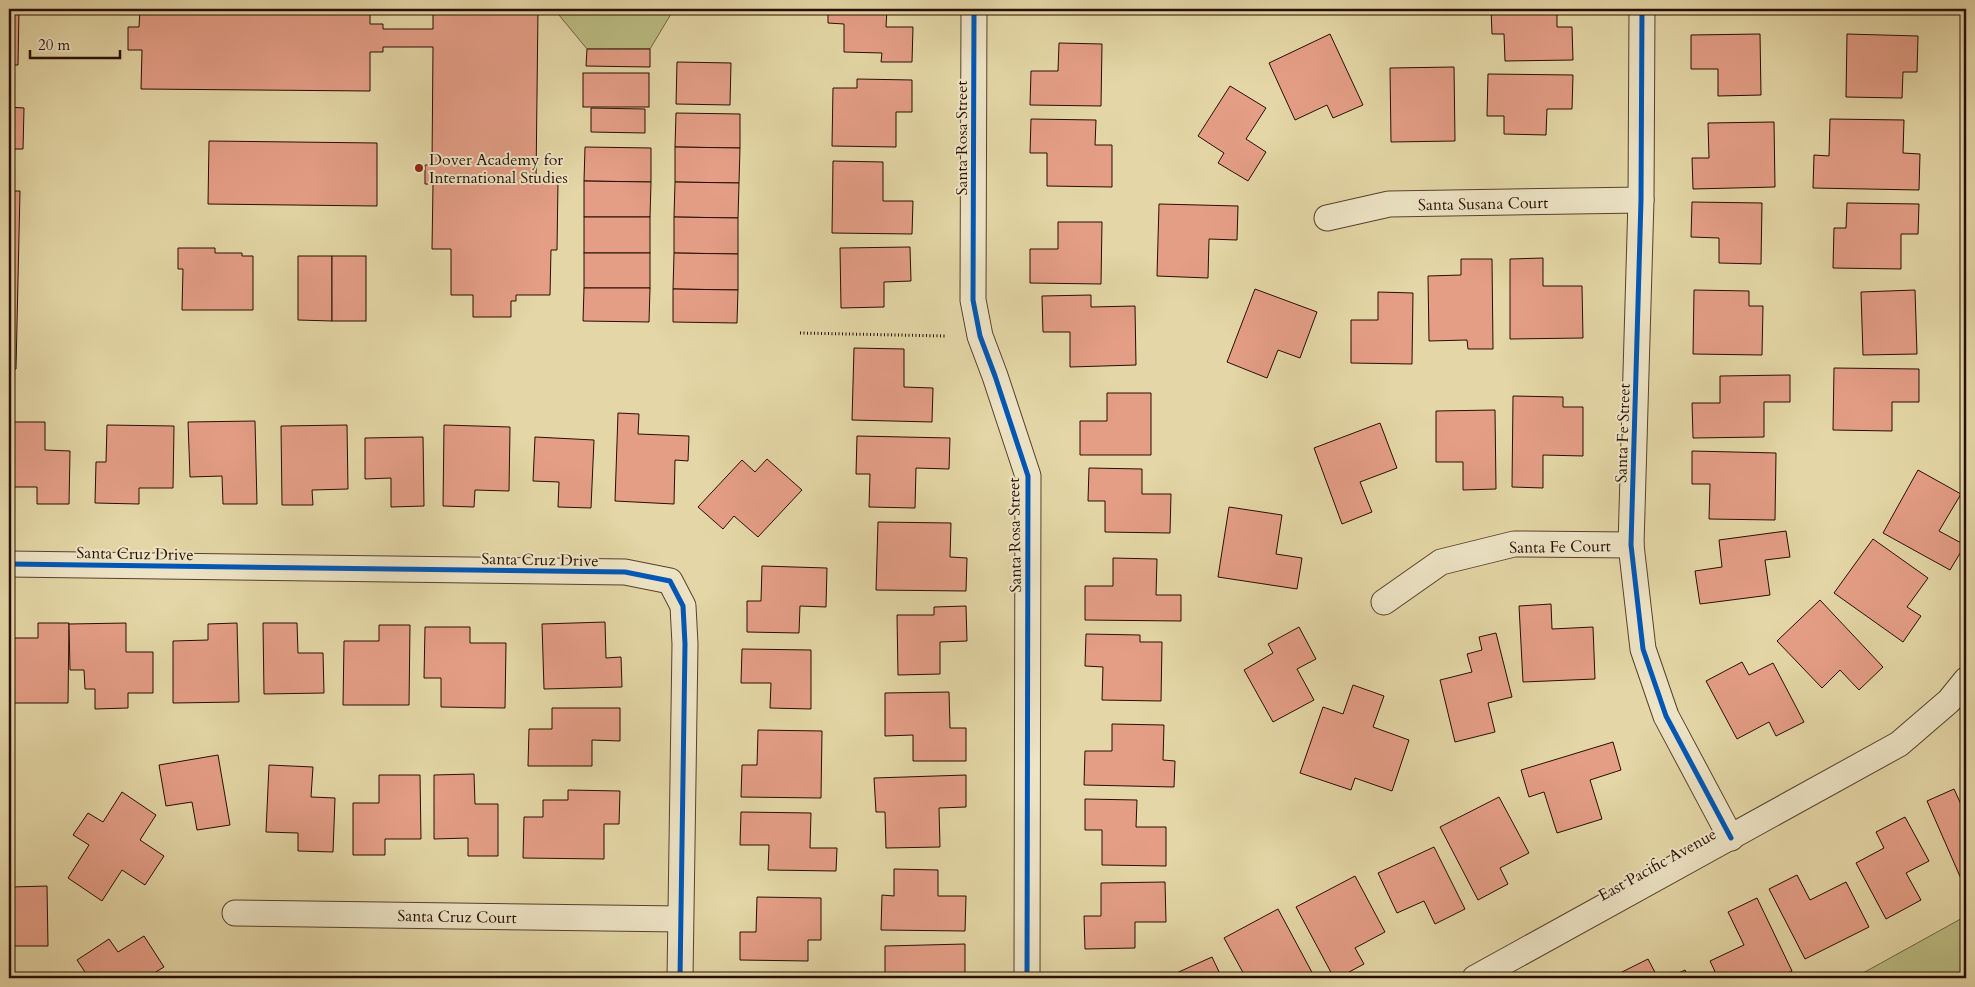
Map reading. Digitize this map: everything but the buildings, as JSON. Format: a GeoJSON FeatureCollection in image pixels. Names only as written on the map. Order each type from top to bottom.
{"type":"FeatureCollection","features":[{"type":"Feature","properties":{"kind":"street","name":"Santa Rosa Street"},"geometry":{"type":"LineString","coordinates":[[974,9],[973,300],[980,336],[1028,476],[1027,978]]}},
{"type":"Feature","properties":{"kind":"street","name":"Santa Fe Street"},"geometry":{"type":"LineString","coordinates":[[1642,9],[1641,200],[1631,545],[1643,649],[1666,716],[1731,838]]}},
{"type":"Feature","properties":{"kind":"street","name":"Santa Susana Court"},"geometry":{"type":"LineString","coordinates":[[1327,218],[1389,204],[1641,200]]}},
{"type":"Feature","properties":{"kind":"street","name":"Santa Fe Court"},"geometry":{"type":"LineString","coordinates":[[1384,602],[1441,562],[1514,544],[1631,545]]}},
{"type":"Feature","properties":{"kind":"street","name":"Santa Cruz Drive"},"geometry":{"type":"LineString","coordinates":[[9,564],[624,572],[670,581],[683,606],[685,644],[680,978]]}},
{"type":"Feature","properties":{"kind":"street","name":"East Pacific Avenue"},"geometry":{"type":"LineString","coordinates":[[1475,978],[1899,744],[1949,701],[1966,680]]}},
{"type":"Feature","properties":{"kind":"street","name":"Santa Cruz Court"},"geometry":{"type":"LineString","coordinates":[[235,913],[680,920]]}},
{"type":"Feature","properties":{"kind":"path"},"geometry":{"type":"LineString","coordinates":[[800,333],[948,336]]}},
{"type":"Feature","properties":{"kind":"green space"},"geometry":{"type":"Polygon","coordinates":[[[554,9],[674,9],[650,49],[587,49],[554,9]]]}},
{"type":"Feature","properties":{"kind":"green space"},"geometry":{"type":"Polygon","coordinates":[[[1966,916],[1966,978],[1854,978],[1966,916]]]}},
{"type":"Feature","properties":{"kind":"cycle path"},"geometry":{"type":"LineString","coordinates":[[974,9],[973,300],[980,336],[1028,476],[1027,978]]}},
{"type":"Feature","properties":{"kind":"cycle path"},"geometry":{"type":"LineString","coordinates":[[1642,9],[1641,200],[1631,545],[1643,649],[1666,716],[1731,838]]}},
{"type":"Feature","properties":{"kind":"cycle path"},"geometry":{"type":"LineString","coordinates":[[9,564],[625,572],[670,581],[683,606],[685,644],[680,978]]}},
{"type":"Feature","properties":{"kind":"place","name":"Dover Academy for International Studies"},"geometry":{"type":"Point","coordinates":[419,168]}}]}
